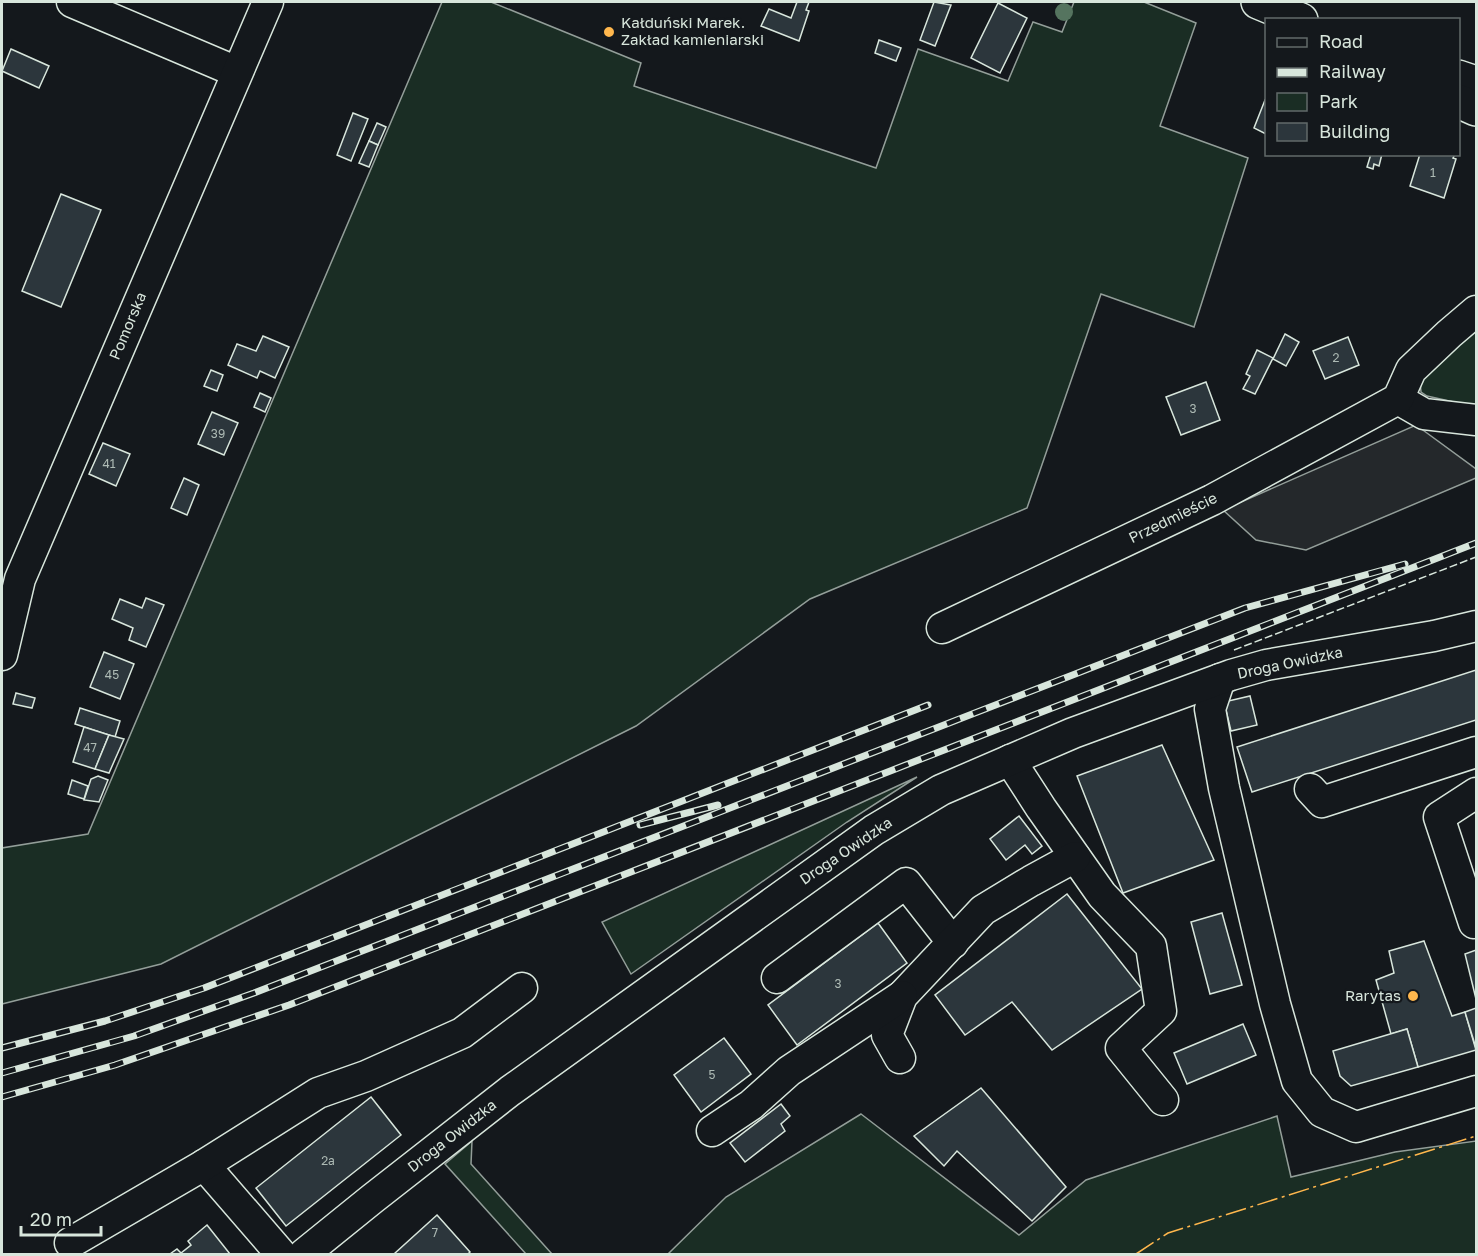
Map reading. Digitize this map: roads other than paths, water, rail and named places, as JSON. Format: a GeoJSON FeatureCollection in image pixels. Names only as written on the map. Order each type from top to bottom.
{"type":"FeatureCollection","features":[{"type":"Feature","properties":{"kind":"main road"},"geometry":{"type":"LineString","coordinates":[[1258,2],[1296,18]]}},
{"type":"Feature","properties":{"kind":"main road"},"geometry":{"type":"LineString","coordinates":[[1460,78],[1476,83]]}},
{"type":"Feature","properties":{"kind":"main road"},"geometry":{"type":"LineString","coordinates":[[1460,102],[1476,109]]}},
{"type":"Feature","properties":{"kind":"street"},"geometry":{"type":"LineString","coordinates":[[72,2],[128,12],[237,72]]}},
{"type":"Feature","properties":{"kind":"street","name":"Pomorska"},"geometry":{"type":"LineString","coordinates":[[2,655],[11,576],[268,2]]}},
{"type":"Feature","properties":{"kind":"street"},"geometry":{"type":"LineString","coordinates":[[1476,312],[1411,370],[1398,399],[1425,414],[1476,420]]}},
{"type":"Feature","properties":{"kind":"street","name":"Przedmieście"},"geometry":{"type":"LineString","coordinates":[[942,628],[1212,500],[1398,399]]}},
{"type":"Feature","properties":{"kind":"street","name":"Droga Owidzka"},"geometry":{"type":"LineString","coordinates":[[304,1254],[510,1091],[874,830],[942,790],[1073,733],[1220,679],[1266,665],[1434,636],[1476,626]]}},
{"type":"Feature","properties":{"kind":"street"},"geometry":{"type":"LineString","coordinates":[[1220,679],[1210,709],[1224,788],[1275,1004],[1297,1081],[1322,1112],[1356,1127],[1476,1091]]}},
{"type":"Feature","properties":{"kind":"street"},"geometry":{"type":"LineString","coordinates":[[1310,789],[1322,802],[1476,752]]}},
{"type":"Feature","properties":{"kind":"street"},"geometry":{"type":"LineString","coordinates":[[1010,760],[1102,895],[1151,946],[1161,1011],[1121,1048],[1163,1100]]}},
{"type":"Feature","properties":{"kind":"street"},"geometry":{"type":"LineString","coordinates":[[1474,923],[1439,817],[1476,793]]}},
{"type":"Feature","properties":{"kind":"street"},"geometry":{"type":"LineString","coordinates":[[712,1131],[751,1105],[789,1071],[902,996],[984,910],[1075,857]]}},
{"type":"Feature","properties":{"kind":"street"},"geometry":{"type":"LineString","coordinates":[[777,978],[906,883],[953,943]]}},
{"type":"Feature","properties":{"kind":"street"},"geometry":{"type":"LineString","coordinates":[[70,1243],[204,1165],[318,1093],[366,1076],[462,1033],[522,988]]}},
{"type":"Feature","properties":{"kind":"street"},"geometry":{"type":"LineString","coordinates":[[900,1058],[887,1035],[902,996]]}},
{"type":"Feature","properties":{"kind":"street"},"geometry":{"type":"LineString","coordinates":[[204,1165],[281,1254]]}},
{"type":"Feature","properties":{"kind":"railway"},"geometry":{"type":"LineString","coordinates":[[2,1097],[115,1065],[289,1005],[1476,543]]}},
{"type":"Feature","properties":{"kind":"railway"},"geometry":{"type":"LineString","coordinates":[[2,1073],[134,1036],[254,993],[1245,608],[1405,564]]}},
{"type":"Feature","properties":{"kind":"railway"},"geometry":{"type":"LineString","coordinates":[[2,1048],[105,1021],[204,988],[928,705]]}},
{"type":"Feature","properties":{"kind":"railway"},"geometry":{"type":"LineString","coordinates":[[640,825],[718,805]]}},
{"type":"Feature","properties":{"kind":"place","name":"Kałduński Marek. Zakład kamieniarski"},"geometry":{"type":"Point","coordinates":[609,32]}},
{"type":"Feature","properties":{"kind":"place","name":"Rarytas"},"geometry":{"type":"Point","coordinates":[1413,996]}}]}
